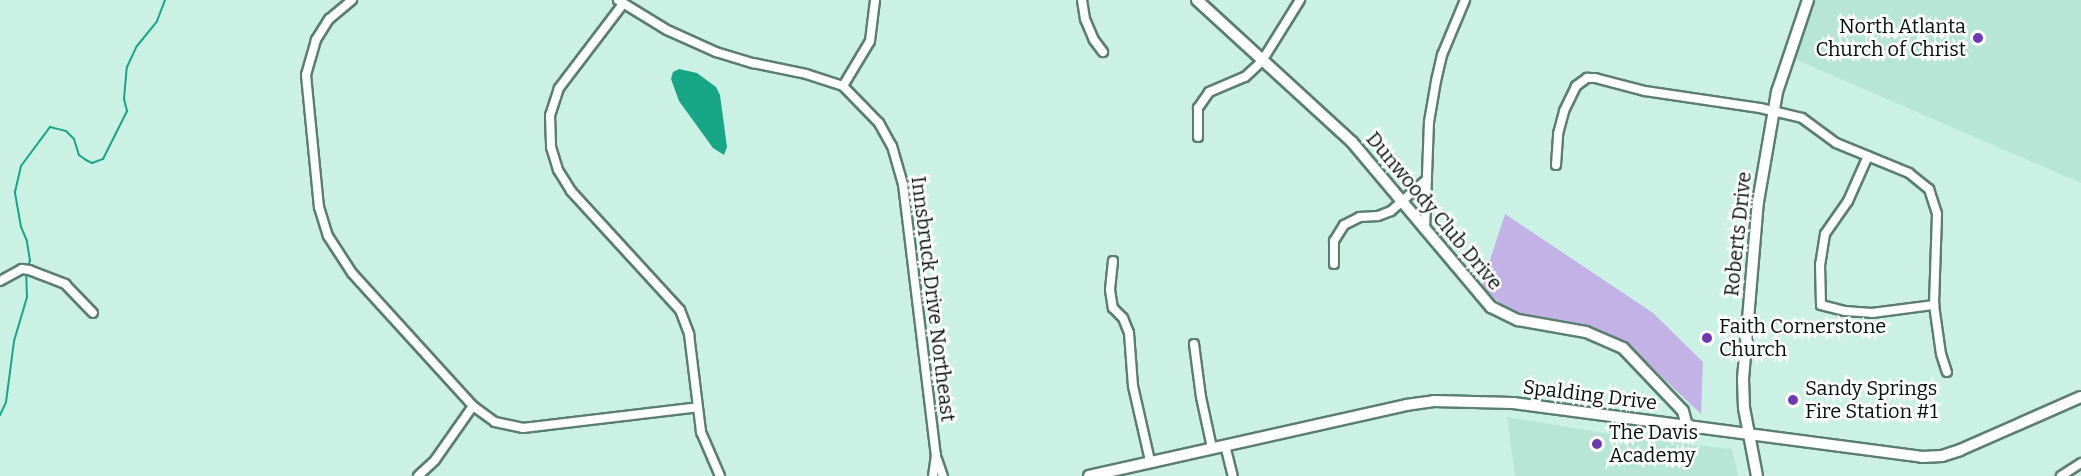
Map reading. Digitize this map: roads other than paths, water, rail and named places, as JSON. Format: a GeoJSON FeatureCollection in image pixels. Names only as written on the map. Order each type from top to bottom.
{"type":"FeatureCollection","features":[{"type":"Feature","properties":{"kind":"street"},"geometry":{"type":"LineString","coordinates":[[352,0],[329,19],[316,40],[306,75],[311,141],[323,223],[339,256],[352,273],[473,406],[495,422],[524,428],[698,407]]}},
{"type":"Feature","properties":{"kind":"street"},"geometry":{"type":"LineString","coordinates":[[843,86],[870,41],[875,0]]}},
{"type":"Feature","properties":{"kind":"street"},"geometry":{"type":"LineString","coordinates":[[1082,0],[1085,19],[1103,52]]}},
{"type":"Feature","properties":{"kind":"street","name":"Dunwoody Club Drive"},"geometry":{"type":"LineString","coordinates":[[1197,0],[1352,142],[1473,287],[1499,313],[1518,320],[1586,332],[1623,348],[1683,411],[1687,426]]}},
{"type":"Feature","properties":{"kind":"street"},"geometry":{"type":"LineString","coordinates":[[1198,137],[1198,108],[1209,92],[1245,76],[1262,61],[1300,0]]}},
{"type":"Feature","properties":{"kind":"street"},"geometry":{"type":"LineString","coordinates":[[1425,231],[1429,122],[1436,81],[1442,55],[1465,0]]}},
{"type":"Feature","properties":{"kind":"street","name":"Roberts Drive"},"geometry":{"type":"LineString","coordinates":[[1757,476],[1748,432],[1743,380],[1758,202],[1770,110],[1808,0]]}},
{"type":"Feature","properties":{"kind":"street"},"geometry":{"type":"LineString","coordinates":[[620,2],[559,88],[550,116],[551,147],[558,171],[571,191],[680,310],[689,334],[705,446],[720,476]]}},
{"type":"Feature","properties":{"kind":"street","name":"Innsbruck Drive Northeast"},"geometry":{"type":"LineString","coordinates":[[620,2],[667,30],[716,52],[753,63],[807,74],[843,86],[879,123],[892,146],[900,170],[936,455],[942,476]]}},
{"type":"Feature","properties":{"kind":"street"},"geometry":{"type":"LineString","coordinates":[[1557,165],[1558,134],[1564,111],[1575,86],[1587,78],[1605,80],[1645,91],[1770,110],[1802,118],[1824,136],[1909,173],[1921,181],[1932,195],[1937,224],[1934,305],[1941,354],[1947,372]]}},
{"type":"Feature","properties":{"kind":"street"},"geometry":{"type":"LineString","coordinates":[[1868,156],[1848,201],[1825,234],[1820,264],[1821,305],[1845,311],[1872,313],[1934,305]]}},
{"type":"Feature","properties":{"kind":"street"},"geometry":{"type":"LineString","coordinates":[[1334,264],[1334,241],[1344,225],[1359,217],[1385,215],[1426,179]]}},
{"type":"Feature","properties":{"kind":"street"},"geometry":{"type":"LineString","coordinates":[[1113,261],[1110,290],[1113,308],[1123,318],[1130,333],[1133,386],[1150,461]]}},
{"type":"Feature","properties":{"kind":"street"},"geometry":{"type":"LineString","coordinates":[[0,281],[22,269],[29,270],[65,284],[93,313]]}},
{"type":"Feature","properties":{"kind":"street"},"geometry":{"type":"LineString","coordinates":[[1194,344],[1201,397],[1212,448]]}},
{"type":"Feature","properties":{"kind":"street","name":"Spalding Drive"},"geometry":{"type":"LineString","coordinates":[[1089,476],[1406,405],[1434,401],[1513,404],[1748,432],[1922,457],[1942,456],[2081,397]]}},
{"type":"Feature","properties":{"kind":"street"},"geometry":{"type":"LineString","coordinates":[[418,476],[435,460],[473,406]]}},
{"type":"Feature","properties":{"kind":"street"},"geometry":{"type":"LineString","coordinates":[[1225,445],[1233,476]]}},
{"type":"Feature","properties":{"kind":"street","name":"Innsbruck Drive Northeast"},"geometry":{"type":"LineString","coordinates":[[933,476],[936,455]]}},
{"type":"Feature","properties":{"kind":"street"},"geometry":{"type":"LineString","coordinates":[[2061,476],[2081,463]]}},
{"type":"Feature","properties":{"kind":"waterway"},"geometry":{"type":"LineString","coordinates":[[27,268],[30,261],[27,241],[21,227],[15,192],[21,166],[50,127],[66,131],[74,139],[79,155],[86,160],[92,163],[103,159],[127,111],[124,99],[127,67],[137,46],[157,21],[165,0]]}},
{"type":"Feature","properties":{"kind":"waterway"},"geometry":{"type":"LineString","coordinates":[[0,415],[6,402],[14,341],[27,297],[26,273]]}},
{"type":"Feature","properties":{"kind":"place","name":"North Atlanta Church of Christ"},"geometry":{"type":"Point","coordinates":[1978,38]}},
{"type":"Feature","properties":{"kind":"place","name":"Faith Cornerstone Church"},"geometry":{"type":"Point","coordinates":[1707,338]}},
{"type":"Feature","properties":{"kind":"place","name":"Sandy Springs Fire Station #1"},"geometry":{"type":"Point","coordinates":[1793,400]}},
{"type":"Feature","properties":{"kind":"place","name":"The Davis Academy"},"geometry":{"type":"Point","coordinates":[1597,444]}}]}
